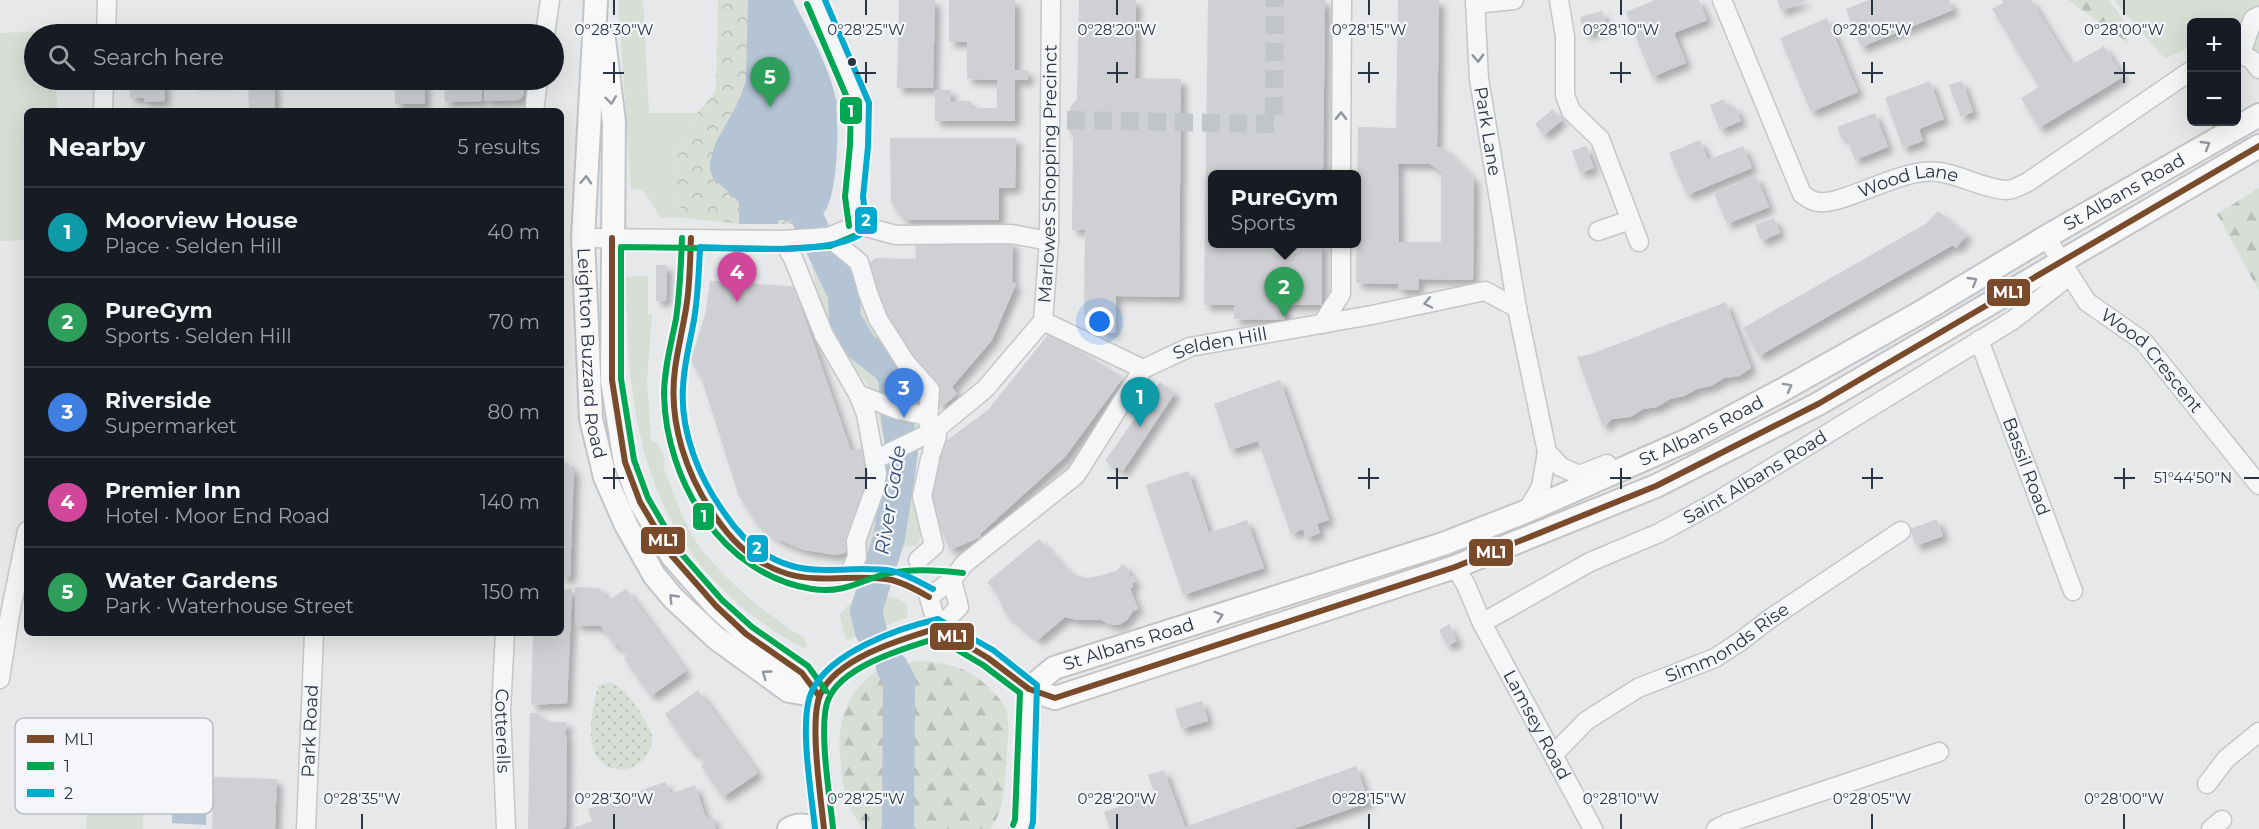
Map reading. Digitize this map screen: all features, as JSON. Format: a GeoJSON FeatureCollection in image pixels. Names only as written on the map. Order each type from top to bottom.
{"type":"FeatureCollection","features":[{"type":"Feature","properties":{"kind":"main road","name":"Leighton Buzzard Road"},"geometry":{"type":"LineString","coordinates":[[597,0],[614,122],[612,380],[625,462],[640,502],[672,556],[716,606],[746,634],[802,673],[819,696]]}},
{"type":"Feature","properties":{"kind":"main road","name":"Leighton Buzzard Road"},"geometry":{"type":"LineString","coordinates":[[597,0],[583,238],[591,419],[604,477],[626,525],[654,576],[673,598],[716,638],[789,691],[819,696]]}},
{"type":"Feature","properties":{"kind":"main road","name":"St Albans Road"},"geometry":{"type":"LineString","coordinates":[[1029,689],[1054,668],[1413,554],[1527,511],[1675,446],[1874,339],[2259,115]]}},
{"type":"Feature","properties":{"kind":"main road","name":"St Albans Road"},"geometry":{"type":"LineString","coordinates":[[1029,689],[1055,698],[1455,567],[1666,481],[1818,404],[2065,269],[2259,146]]}},
{"type":"Feature","properties":{"kind":"main road"},"geometry":{"type":"LineString","coordinates":[[1262,602],[1309,602],[1430,565],[1455,567],[1452,556],[1488,526]]}},
{"type":"Feature","properties":{"kind":"main road"},"geometry":{"type":"LineString","coordinates":[[789,829],[793,826],[807,825],[823,829],[816,719],[819,696],[832,678],[863,656],[893,642],[938,628],[988,658],[1029,689],[1024,822],[1021,829]]}},
{"type":"Feature","properties":{"kind":"street"},"geometry":{"type":"LineString","coordinates":[[106,24],[107,0]]}},
{"type":"Feature","properties":{"kind":"street"},"geometry":{"type":"LineString","coordinates":[[546,24],[550,0]]}},
{"type":"Feature","properties":{"kind":"street"},"geometry":{"type":"LineString","coordinates":[[815,0],[860,105],[860,136],[854,197],[858,225]]}},
{"type":"Feature","properties":{"kind":"street","name":"Marlowes Shopping Precinct"},"geometry":{"type":"LineString","coordinates":[[874,460],[985,389],[1043,321],[1058,120],[1051,0]]}},
{"type":"Feature","properties":{"kind":"street"},"geometry":{"type":"LineString","coordinates":[[1341,170],[1342,0]]}},
{"type":"Feature","properties":{"kind":"street"},"geometry":{"type":"LineString","coordinates":[[1475,2],[1514,0]]}},
{"type":"Feature","properties":{"kind":"street"},"geometry":{"type":"LineString","coordinates":[[1558,0],[1565,36],[1565,95],[1571,111],[1600,139],[1639,242]]}},
{"type":"Feature","properties":{"kind":"street","name":"Wood Lane"},"geometry":{"type":"LineString","coordinates":[[1722,0],[1802,194],[1815,202],[1835,201],[1890,179],[1923,171],[1936,171],[1997,188],[2014,189],[2028,182],[2189,72]]}},
{"type":"Feature","properties":{"kind":"street","name":"Park Lane"},"geometry":{"type":"LineString","coordinates":[[1475,2],[1479,80],[1508,262],[1547,452]]}},
{"type":"Feature","properties":{"kind":"street"},"geometry":{"type":"LineString","coordinates":[[2241,48],[2253,19],[2259,16]]}},
{"type":"Feature","properties":{"kind":"street"},"geometry":{"type":"LineString","coordinates":[[2241,54],[2251,59],[2259,69]]}},
{"type":"Feature","properties":{"kind":"street"},"geometry":{"type":"LineString","coordinates":[[103,108],[104,90]]}},
{"type":"Feature","properties":{"kind":"street"},"geometry":{"type":"LineString","coordinates":[[534,108],[537,90]]}},
{"type":"Feature","properties":{"kind":"street"},"geometry":{"type":"LineString","coordinates":[[1598,231],[1630,220]]}},
{"type":"Feature","properties":{"kind":"street"},"geometry":{"type":"LineString","coordinates":[[583,238],[782,240],[828,237],[858,225],[896,235],[1011,234],[1049,242]]}},
{"type":"Feature","properties":{"kind":"street"},"geometry":{"type":"LineString","coordinates":[[828,237],[859,262],[878,319],[906,363],[930,390],[931,424],[937,436],[922,496],[934,546],[918,560]]}},
{"type":"Feature","properties":{"kind":"street","name":"Wood Crescent"},"geometry":{"type":"LineString","coordinates":[[2046,237],[2087,302],[2142,341],[2259,485]]}},
{"type":"Feature","properties":{"kind":"street"},"geometry":{"type":"LineString","coordinates":[[782,240],[792,258],[824,335],[858,394],[866,414],[877,474],[856,541],[857,557],[847,578]]}},
{"type":"Feature","properties":{"kind":"street"},"geometry":{"type":"LineString","coordinates":[[1322,324],[1341,294],[1341,248]]}},
{"type":"Feature","properties":{"kind":"street"},"geometry":{"type":"LineString","coordinates":[[1508,262],[1485,291],[1517,308]]}},
{"type":"Feature","properties":{"kind":"street","name":"Saint Albans Road"},"geometry":{"type":"LineString","coordinates":[[1482,622],[1590,562],[1659,533],[1716,502],[2013,320],[2065,269]]}},
{"type":"Feature","properties":{"kind":"street","name":"Selden Hill"},"geometry":{"type":"LineString","coordinates":[[1143,369],[1191,347],[1372,315],[1485,291]]}},
{"type":"Feature","properties":{"kind":"street"},"geometry":{"type":"LineString","coordinates":[[1341,294],[1372,315]]}},
{"type":"Feature","properties":{"kind":"street"},"geometry":{"type":"LineString","coordinates":[[952,580],[959,607],[938,628],[929,597],[952,580],[964,564],[1076,475],[1143,369],[1043,321]]}},
{"type":"Feature","properties":{"kind":"street","name":"Bassil Road"},"geometry":{"type":"LineString","coordinates":[[1986,336],[2073,591]]}},
{"type":"Feature","properties":{"kind":"street"},"geometry":{"type":"LineString","coordinates":[[858,394],[931,424]]}},
{"type":"Feature","properties":{"kind":"street"},"geometry":{"type":"LineString","coordinates":[[1547,452],[1561,467],[1579,475],[1633,453],[1675,446]]}},
{"type":"Feature","properties":{"kind":"street"},"geometry":{"type":"LineString","coordinates":[[1527,511],[1541,487],[1547,452]]}},
{"type":"Feature","properties":{"kind":"street","name":"Simmonds Rise"},"geometry":{"type":"LineString","coordinates":[[1554,754],[1586,721],[1638,688],[1715,658],[1902,531]]}},
{"type":"Feature","properties":{"kind":"street"},"geometry":{"type":"LineString","coordinates":[[0,678],[18,615],[24,559]]}},
{"type":"Feature","properties":{"kind":"street"},"geometry":{"type":"LineString","coordinates":[[1455,567],[1466,585],[1482,622]]}},
{"type":"Feature","properties":{"kind":"street","name":"Lamsey Road"},"geometry":{"type":"LineString","coordinates":[[1482,622],[1593,829]]}},
{"type":"Feature","properties":{"kind":"street","name":"Park Road"},"geometry":{"type":"LineString","coordinates":[[306,829],[314,636]]}},
{"type":"Feature","properties":{"kind":"street","name":"Cotterells"},"geometry":{"type":"LineString","coordinates":[[505,636],[501,710],[506,829]]}},
{"type":"Feature","properties":{"kind":"street"},"geometry":{"type":"LineString","coordinates":[[2207,784],[2226,759],[2259,732]]}},
{"type":"Feature","properties":{"kind":"street"},"geometry":{"type":"LineString","coordinates":[[1725,827],[1939,752]]}},
{"type":"Feature","properties":{"kind":"green space"},"geometry":{"type":"Polygon","coordinates":[[[618,0],[643,0],[649,113],[697,113],[682,138],[672,183],[684,218],[660,217],[642,189],[631,190],[618,0]]]}},
{"type":"Feature","properties":{"kind":"green space"},"geometry":{"type":"Polygon","coordinates":[[[718,0],[793,0],[830,78],[837,101],[836,151],[830,199],[826,210],[819,217],[803,224],[739,224],[684,218],[672,183],[682,138],[697,113],[716,92],[718,0]]]}},
{"type":"Feature","properties":{"kind":"green space"},"geometry":{"type":"Polygon","coordinates":[[[2068,0],[2109,0],[2122,18],[2128,43],[2068,0]]]}},
{"type":"Feature","properties":{"kind":"green space"},"geometry":{"type":"Polygon","coordinates":[[[2114,0],[2259,0],[2259,51],[2241,44],[2241,18],[2187,18],[2187,48],[2165,59],[2114,0]]]}},
{"type":"Feature","properties":{"kind":"green space"},"geometry":{"type":"Polygon","coordinates":[[[24,32],[24,90],[56,90],[57,108],[24,108],[24,240],[0,241],[0,33],[24,32]]]}},
{"type":"Feature","properties":{"kind":"green space"},"geometry":{"type":"Polygon","coordinates":[[[2259,188],[2259,291],[2217,214],[2259,188]]]}},
{"type":"Feature","properties":{"kind":"green space"},"geometry":{"type":"Polygon","coordinates":[[[815,260],[849,263],[864,304],[920,392],[922,406],[914,492],[923,528],[918,545],[866,552],[868,531],[888,475],[885,446],[873,392],[841,351],[818,298],[811,262],[815,260]]]}},
{"type":"Feature","properties":{"kind":"green space"},"geometry":{"type":"Polygon","coordinates":[[[648,276],[648,314],[652,315],[647,381],[651,440],[659,445],[665,460],[663,466],[678,505],[697,543],[708,557],[746,595],[804,638],[807,645],[805,649],[753,616],[712,579],[681,538],[658,493],[642,444],[632,392],[627,336],[626,277],[648,276]]]}},
{"type":"Feature","properties":{"kind":"green space"},"geometry":{"type":"Polygon","coordinates":[[[875,597],[896,598],[906,603],[908,617],[846,640],[840,615],[849,604],[875,597]]]}},
{"type":"Feature","properties":{"kind":"green space"},"geometry":{"type":"Polygon","coordinates":[[[920,661],[952,666],[969,673],[986,685],[1006,709],[1008,732],[1004,792],[998,816],[990,829],[863,829],[850,807],[843,783],[839,744],[841,724],[848,705],[859,687],[873,673],[920,661]]]}},
{"type":"Feature","properties":{"kind":"green space"},"geometry":{"type":"Polygon","coordinates":[[[609,682],[619,687],[632,700],[647,723],[652,736],[646,757],[631,768],[613,769],[605,765],[594,751],[591,723],[594,703],[598,686],[609,682]]]}},
{"type":"Feature","properties":{"kind":"green space"},"geometry":{"type":"Polygon","coordinates":[[[87,814],[143,814],[143,829],[86,829],[87,814]]]}},
{"type":"Feature","properties":{"kind":"water"},"geometry":{"type":"Polygon","coordinates":[[[748,0],[793,0],[821,55],[833,88],[837,115],[837,151],[833,187],[825,211],[816,219],[808,222],[796,224],[796,220],[778,220],[778,224],[739,224],[739,202],[713,178],[710,170],[716,142],[739,101],[746,81],[748,0]]]}},
{"type":"Feature","properties":{"kind":"water"},"geometry":{"type":"Polygon","coordinates":[[[172,814],[206,814],[206,825],[172,823],[172,814]]]}},
{"type":"Feature","properties":{"kind":"building"},"geometry":{"type":"Polygon","coordinates":[[[899,0],[935,0],[933,88],[897,88],[899,0]]]}},
{"type":"Feature","properties":{"kind":"building"},"geometry":{"type":"Polygon","coordinates":[[[949,0],[1015,0],[1015,70],[1028,70],[1028,80],[1015,80],[1015,121],[935,121],[935,90],[951,90],[951,101],[971,101],[971,108],[997,108],[997,80],[967,79],[967,42],[949,42],[949,0]]]}},
{"type":"Feature","properties":{"kind":"building"},"geometry":{"type":"Polygon","coordinates":[[[1079,0],[1136,0],[1135,78],[1181,79],[1179,297],[1116,296],[1115,333],[1098,333],[1098,316],[1084,316],[1085,230],[1072,230],[1073,137],[1067,128],[1067,120],[1071,106],[1077,99],[1079,0]]]}},
{"type":"Feature","properties":{"kind":"building"},"geometry":{"type":"Polygon","coordinates":[[[1208,0],[1325,0],[1323,170],[1208,170],[1208,248],[1322,248],[1322,305],[1285,305],[1285,320],[1234,319],[1235,305],[1204,305],[1208,0]]]}},
{"type":"Feature","properties":{"kind":"building"},"geometry":{"type":"Polygon","coordinates":[[[1398,0],[1439,0],[1437,147],[1444,148],[1474,179],[1473,280],[1419,279],[1418,290],[1398,290],[1398,284],[1356,283],[1356,248],[1361,248],[1361,170],[1357,170],[1358,127],[1396,128],[1398,0]],[[1398,164],[1399,242],[1441,242],[1441,171],[1430,164],[1398,164]]]}},
{"type":"Feature","properties":{"kind":"building"},"geometry":{"type":"Polygon","coordinates":[[[1655,0],[1699,0],[1707,20],[1674,33],[1686,63],[1652,77],[1626,12],[1655,0]]]}},
{"type":"Feature","properties":{"kind":"building"},"geometry":{"type":"Polygon","coordinates":[[[1777,0],[1808,0],[1781,11],[1777,0]]]}},
{"type":"Feature","properties":{"kind":"building"},"geometry":{"type":"Polygon","coordinates":[[[1869,0],[1949,0],[1953,10],[1861,47],[1846,9],[1869,0]]]}},
{"type":"Feature","properties":{"kind":"building"},"geometry":{"type":"Polygon","coordinates":[[[2002,0],[2031,0],[2071,65],[2104,46],[2123,77],[2039,128],[2021,98],[2039,87],[1992,9],[2003,3],[2002,0]]]}},
{"type":"Feature","properties":{"kind":"building"},"geometry":{"type":"Polygon","coordinates":[[[1602,11],[1607,27],[1584,34],[1580,17],[1602,11]]]}},
{"type":"Feature","properties":{"kind":"building"},"geometry":{"type":"Polygon","coordinates":[[[1827,18],[1858,92],[1811,112],[1780,38],[1827,18]]]}},
{"type":"Feature","properties":{"kind":"building"},"geometry":{"type":"Polygon","coordinates":[[[1930,81],[1944,119],[1919,129],[1923,141],[1903,148],[1885,98],[1930,81]]]}},
{"type":"Feature","properties":{"kind":"building"},"geometry":{"type":"Polygon","coordinates":[[[1962,81],[1973,112],[1961,117],[1949,85],[1962,81]]]}},
{"type":"Feature","properties":{"kind":"building"},"geometry":{"type":"Polygon","coordinates":[[[130,90],[164,90],[165,101],[144,102],[144,98],[130,98],[130,90]]]}},
{"type":"Feature","properties":{"kind":"building"},"geometry":{"type":"Polygon","coordinates":[[[248,90],[274,90],[275,108],[249,108],[248,90]]]}},
{"type":"Feature","properties":{"kind":"building"},"geometry":{"type":"Polygon","coordinates":[[[395,90],[424,90],[425,104],[395,104],[395,90]]]}},
{"type":"Feature","properties":{"kind":"building"},"geometry":{"type":"Polygon","coordinates":[[[444,90],[481,90],[482,101],[445,102],[444,90]]]}},
{"type":"Feature","properties":{"kind":"building"},"geometry":{"type":"Polygon","coordinates":[[[484,90],[524,90],[523,96],[519,100],[484,101],[484,90]]]}},
{"type":"Feature","properties":{"kind":"building"},"geometry":{"type":"Polygon","coordinates":[[[1724,99],[1728,109],[1735,106],[1741,121],[1720,130],[1710,105],[1724,99]]]}},
{"type":"Feature","properties":{"kind":"building"},"geometry":{"type":"Polygon","coordinates":[[[1553,109],[1562,120],[1544,135],[1535,124],[1553,109]]]}},
{"type":"Feature","properties":{"kind":"building"},"geometry":{"type":"Polygon","coordinates":[[[1875,113],[1888,147],[1855,160],[1846,136],[1841,138],[1837,127],[1875,113]]]}},
{"type":"Feature","properties":{"kind":"building"},"geometry":{"type":"Polygon","coordinates":[[[890,138],[1016,138],[1015,188],[999,188],[999,220],[905,220],[891,203],[890,138]]]}},
{"type":"Feature","properties":{"kind":"building"},"geometry":{"type":"Polygon","coordinates":[[[1700,140],[1708,160],[1743,146],[1752,168],[1687,195],[1669,153],[1700,140]]]}},
{"type":"Feature","properties":{"kind":"building"},"geometry":{"type":"Polygon","coordinates":[[[1586,146],[1594,168],[1580,173],[1572,151],[1586,146]]]}},
{"type":"Feature","properties":{"kind":"building"},"geometry":{"type":"Polygon","coordinates":[[[1756,176],[1769,207],[1727,224],[1714,193],[1756,176]]]}},
{"type":"Feature","properties":{"kind":"building"},"geometry":{"type":"Polygon","coordinates":[[[1938,211],[1967,235],[1956,248],[1953,245],[1759,356],[1743,328],[1927,223],[1938,211]]]}},
{"type":"Feature","properties":{"kind":"building"},"geometry":{"type":"Polygon","coordinates":[[[1774,218],[1780,233],[1761,241],[1755,225],[1774,218]]]}},
{"type":"Feature","properties":{"kind":"building"},"geometry":{"type":"Polygon","coordinates":[[[915,239],[1013,242],[1012,282],[1016,284],[992,340],[952,387],[957,394],[942,407],[932,395],[877,299],[868,264],[875,258],[916,259],[915,239]]]}},
{"type":"Feature","properties":{"kind":"building"},"geometry":{"type":"Polygon","coordinates":[[[656,265],[667,265],[666,301],[656,301],[656,265]]]}},
{"type":"Feature","properties":{"kind":"building"},"geometry":{"type":"Polygon","coordinates":[[[710,281],[802,287],[801,307],[851,451],[862,448],[870,479],[853,520],[849,552],[836,555],[804,550],[777,539],[755,521],[739,496],[700,374],[691,360],[706,311],[710,281]]]}},
{"type":"Feature","properties":{"kind":"building"},"geometry":{"type":"Polygon","coordinates":[[[1726,302],[1751,368],[1739,376],[1724,378],[1711,386],[1670,399],[1657,407],[1643,409],[1630,417],[1612,419],[1603,427],[1577,357],[1591,354],[1726,302]]]}},
{"type":"Feature","properties":{"kind":"building"},"geometry":{"type":"Polygon","coordinates":[[[1050,332],[1123,378],[1065,457],[980,534],[981,537],[950,550],[928,500],[928,454],[988,410],[1050,332]]]}},
{"type":"Feature","properties":{"kind":"building"},"geometry":{"type":"Polygon","coordinates":[[[1280,380],[1329,520],[1317,524],[1320,533],[1306,538],[1303,529],[1291,534],[1258,441],[1230,450],[1214,404],[1280,380]]]}},
{"type":"Feature","properties":{"kind":"building"},"geometry":{"type":"Polygon","coordinates":[[[1160,382],[1175,393],[1123,471],[1105,461],[1160,382]]]}},
{"type":"Feature","properties":{"kind":"building"},"geometry":{"type":"Polygon","coordinates":[[[564,462],[569,463],[569,468],[574,468],[570,577],[564,577],[564,462]]]}},
{"type":"Feature","properties":{"kind":"building"},"geometry":{"type":"Polygon","coordinates":[[[1188,471],[1209,533],[1247,520],[1264,568],[1183,595],[1146,485],[1188,471]]]}},
{"type":"Feature","properties":{"kind":"building"},"geometry":{"type":"Polygon","coordinates":[[[1937,519],[1943,536],[1916,546],[1910,529],[1937,519]]]}},
{"type":"Feature","properties":{"kind":"building"},"geometry":{"type":"Polygon","coordinates":[[[1039,539],[1071,573],[1085,578],[1118,570],[1122,564],[1126,566],[1135,583],[1132,583],[1133,587],[1130,588],[1138,609],[1119,625],[1101,620],[1077,620],[1065,617],[1038,640],[1005,612],[996,592],[987,582],[1039,539]]]}},
{"type":"Feature","properties":{"kind":"building"},"geometry":{"type":"Polygon","coordinates":[[[575,587],[599,588],[608,601],[626,589],[686,671],[651,696],[624,658],[627,656],[618,644],[615,646],[601,626],[575,625],[575,587]]]}},
{"type":"Feature","properties":{"kind":"building"},"geometry":{"type":"Polygon","coordinates":[[[564,589],[572,589],[567,703],[531,705],[533,636],[564,636],[564,589]]]}},
{"type":"Feature","properties":{"kind":"building"},"geometry":{"type":"Polygon","coordinates":[[[1449,624],[1457,641],[1447,646],[1439,630],[1449,624]]]}},
{"type":"Feature","properties":{"kind":"building"},"geometry":{"type":"Polygon","coordinates":[[[698,690],[758,773],[723,797],[701,766],[705,763],[695,750],[692,752],[665,714],[698,690]]]}},
{"type":"Feature","properties":{"kind":"building"},"geometry":{"type":"Polygon","coordinates":[[[1202,701],[1208,721],[1181,729],[1175,709],[1202,701]]]}},
{"type":"Feature","properties":{"kind":"building"},"geometry":{"type":"Polygon","coordinates":[[[530,713],[539,713],[539,719],[548,720],[548,722],[567,722],[565,735],[567,735],[566,827],[561,829],[528,829],[530,713]]]}},
{"type":"Feature","properties":{"kind":"building"},"geometry":{"type":"Polygon","coordinates":[[[1356,766],[1369,802],[1293,829],[1110,829],[1104,812],[1155,794],[1148,775],[1164,770],[1185,827],[1356,766]]]}},
{"type":"Feature","properties":{"kind":"building"},"geometry":{"type":"Polygon","coordinates":[[[214,777],[277,779],[275,829],[212,829],[214,777]]]}},
{"type":"Feature","properties":{"kind":"building"},"geometry":{"type":"Polygon","coordinates":[[[665,782],[670,794],[695,785],[706,818],[712,816],[716,829],[570,829],[592,821],[588,809],[665,782]]]}},
{"type":"Feature","properties":{"kind":"waterway","name":"River Gade"},"geometry":{"type":"LineString","coordinates":[[802,179],[808,219],[844,294],[845,319],[861,346],[889,368],[895,379],[895,402],[902,453],[889,538],[866,611],[871,631]]}},
{"type":"Feature","properties":{"kind":"waterway","name":"River Gade"},"geometry":{"type":"LineString","coordinates":[[892,667],[899,680],[898,829]]}},
{"type":"Feature","properties":{"kind":"tunnel"},"geometry":{"type":"LineString","coordinates":[[1067,120],[1274,124],[1275,0]]}},
{"type":"Feature","properties":{"kind":"transit line","name":"2"},"geometry":{"type":"LineString","coordinates":[[825,0],[869,103],[868,147],[863,197],[867,228],[855,237],[814,247],[788,249],[700,247],[695,311],[684,378],[685,421],[693,454],[707,485],[731,523],[754,546],[772,558],[804,569],[880,569],[908,576],[933,589]]}},
{"type":"Feature","properties":{"kind":"transit line","name":"1"},"geometry":{"type":"LineString","coordinates":[[807,4],[851,107],[845,197],[849,226]]}},
{"type":"Feature","properties":{"kind":"transit line","name":"ML1"},"geometry":{"type":"LineString","coordinates":[[824,829],[816,741],[817,707],[820,695],[828,682],[855,660],[889,644],[938,628],[988,658],[1029,689],[1055,698],[1455,567],[1656,486],[1818,404],[2259,146]]}},
{"type":"Feature","properties":{"kind":"transit line","name":"1"},"geometry":{"type":"LineString","coordinates":[[826,691],[808,666],[752,627],[722,600],[679,551],[648,498],[634,460],[621,379],[621,247],[783,249],[830,246],[861,233]]}},
{"type":"Feature","properties":{"kind":"transit line","name":"ML1"},"geometry":{"type":"LineString","coordinates":[[612,238],[612,380],[625,462],[640,502],[672,556],[716,606],[746,634],[802,673],[819,696]]}},
{"type":"Feature","properties":{"kind":"transit line","name":"1"},"geometry":{"type":"LineString","coordinates":[[682,238],[676,319],[666,367],[664,395],[667,427],[675,460],[688,490],[705,519],[726,544],[751,565],[780,580],[812,589],[844,588],[890,573],[908,570],[963,573]]}},
{"type":"Feature","properties":{"kind":"transit line","name":"ML1"},"geometry":{"type":"LineString","coordinates":[[691,238],[688,294],[675,369],[674,409],[688,467],[717,519],[739,545],[757,559],[777,570],[801,577],[892,580],[929,597]]}},
{"type":"Feature","properties":{"kind":"transit line","name":"2"},"geometry":{"type":"LineString","coordinates":[[815,829],[806,739],[806,720],[812,691],[821,677],[849,653],[886,635],[938,619],[993,650],[1037,685],[1031,829]]}},
{"type":"Feature","properties":{"kind":"transit line","name":"1"},"geometry":{"type":"LineString","coordinates":[[833,828],[824,744],[825,711],[828,700],[835,688],[860,668],[892,653],[937,638],[983,665],[1020,693],[1013,825]]}},
{"type":"Feature","properties":{"kind":"place","name":"Water Gardens"},"geometry":{"type":"Point","coordinates":[770,107]}},
{"type":"Feature","properties":{"kind":"place","name":"Premier Inn"},"geometry":{"type":"Point","coordinates":[737,302]}},
{"type":"Feature","properties":{"kind":"place","name":"PureGym"},"geometry":{"type":"Point","coordinates":[1284,317]}},
{"type":"Feature","properties":{"kind":"place","name":"Riverside"},"geometry":{"type":"Point","coordinates":[904,418]}},
{"type":"Feature","properties":{"kind":"place","name":"Moorview House"},"geometry":{"type":"Point","coordinates":[1140,427]}}]}
